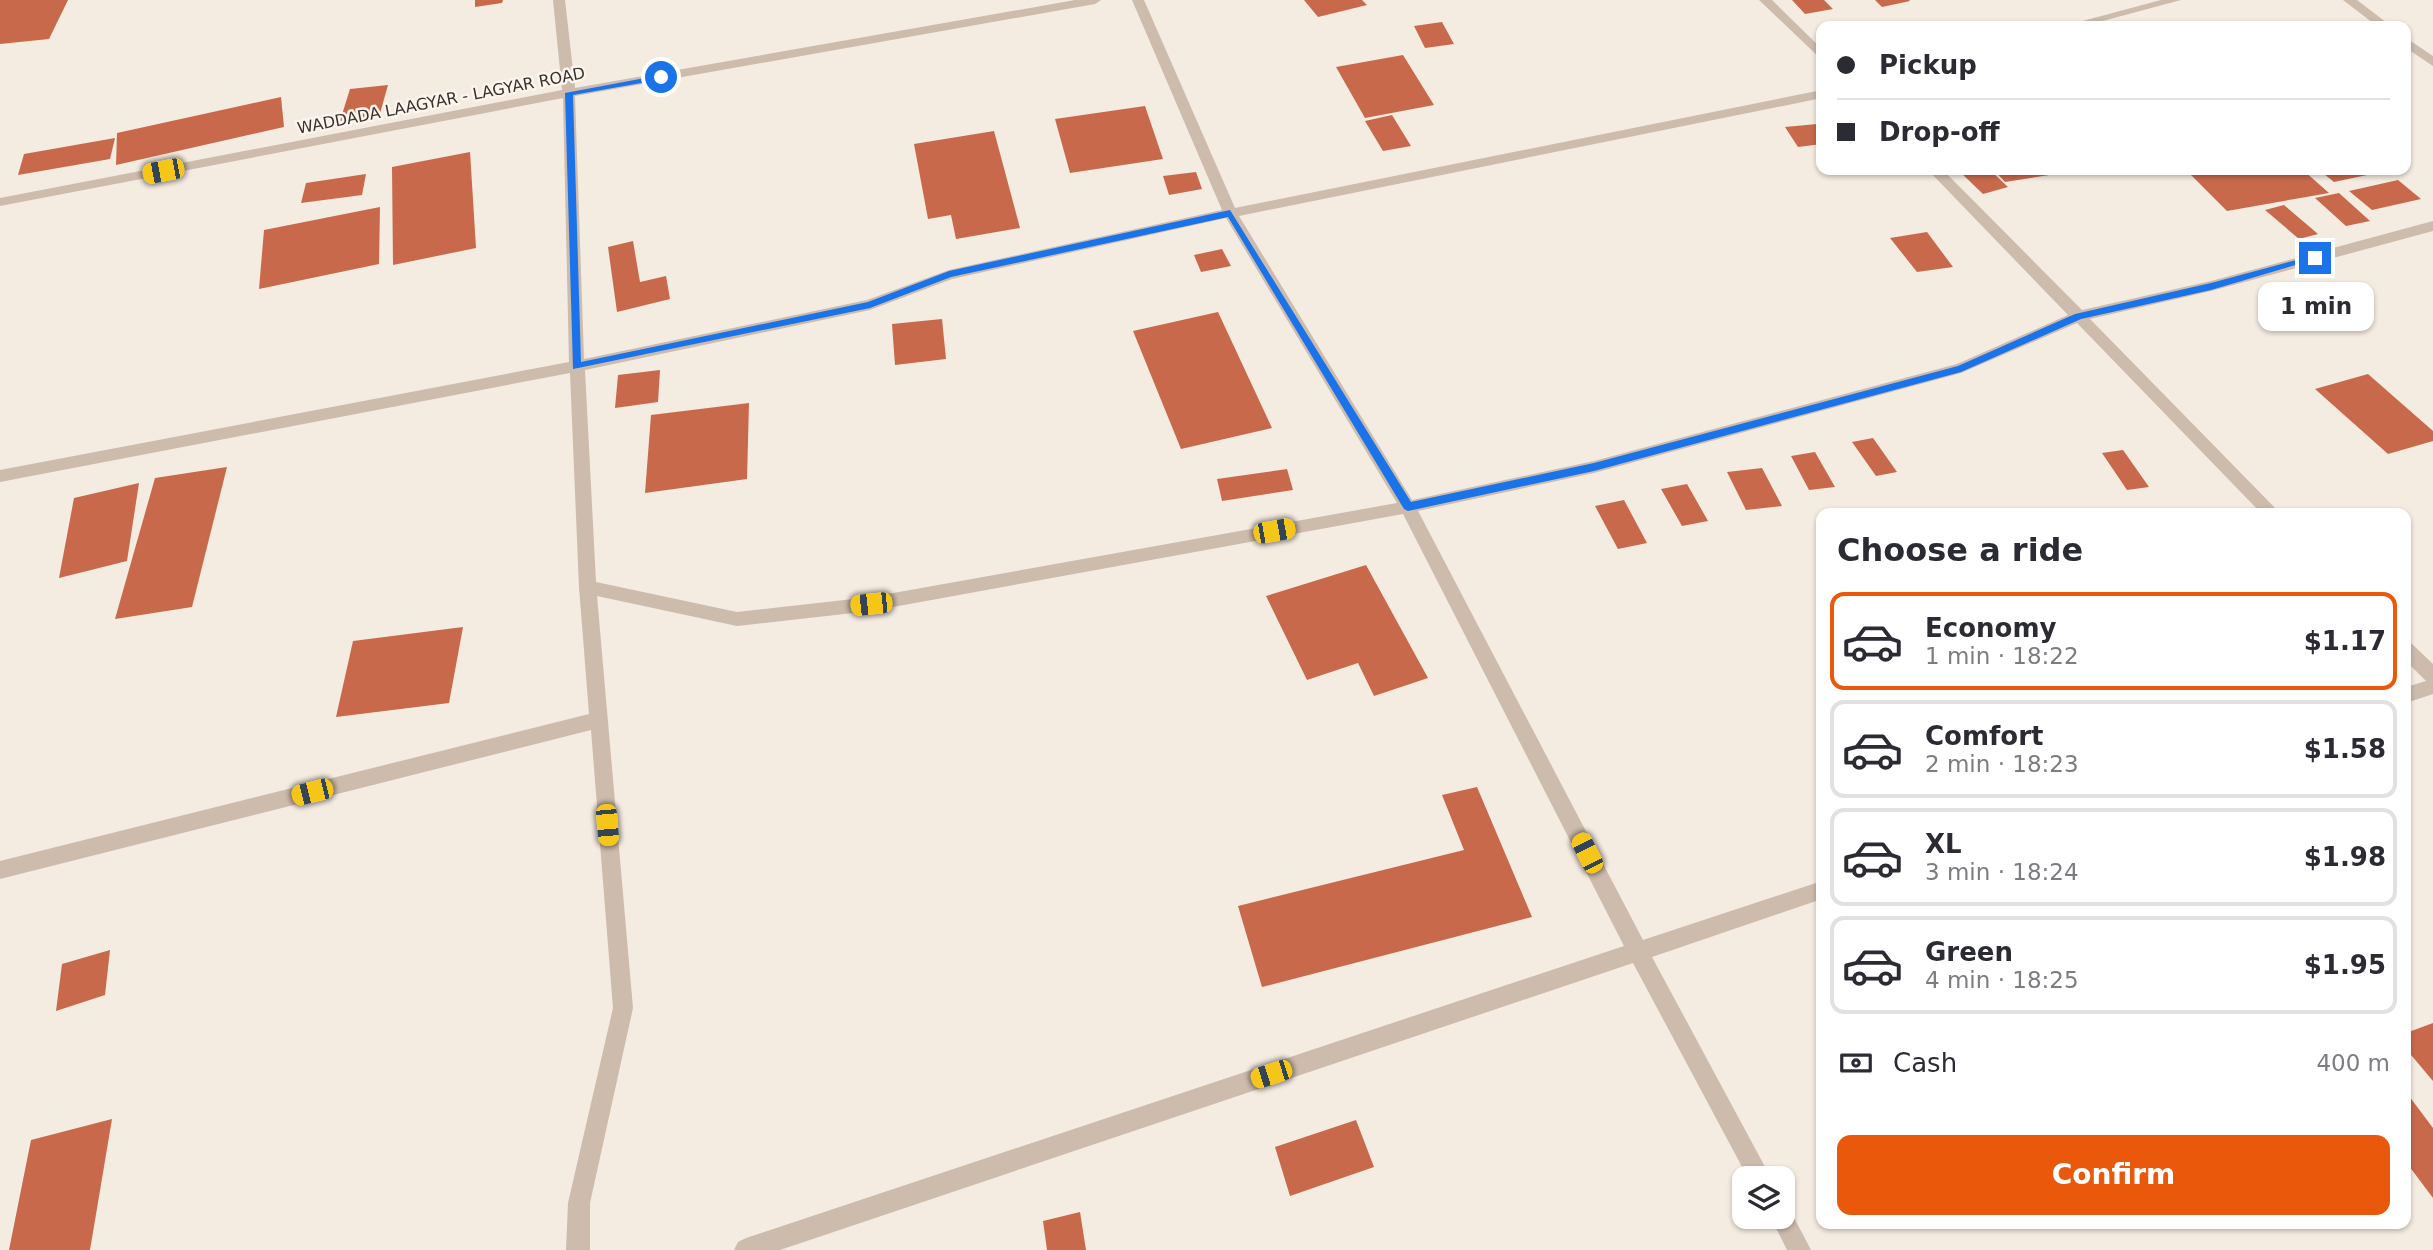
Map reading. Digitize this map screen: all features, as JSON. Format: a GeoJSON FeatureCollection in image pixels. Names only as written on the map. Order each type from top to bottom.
{"type":"FeatureCollection","features":[{"type":"Feature","properties":{"kind":"street"},"geometry":{"type":"LineString","coordinates":[[559,0],[569,93],[577,366],[588,587],[623,1008],[579,1203],[578,1250]]}},
{"type":"Feature","properties":{"kind":"street","name":"WADDADA LAAGYAR - LAGYAR ROAD"},"geometry":{"type":"LineString","coordinates":[[0,202],[569,93],[1096,0]]}},
{"type":"Feature","properties":{"kind":"street"},"geometry":{"type":"LineString","coordinates":[[1138,0],[1230,213],[1408,506],[1638,952],[1754,1166]]}},
{"type":"Feature","properties":{"kind":"street"},"geometry":{"type":"LineString","coordinates":[[1765,0],[1816,50]]}},
{"type":"Feature","properties":{"kind":"street"},"geometry":{"type":"LineString","coordinates":[[2090,21],[2175,0]]}},
{"type":"Feature","properties":{"kind":"street"},"geometry":{"type":"LineString","coordinates":[[2349,0],[2378,21]]}},
{"type":"Feature","properties":{"kind":"street"},"geometry":{"type":"LineString","coordinates":[[2411,46],[2433,62]]}},
{"type":"Feature","properties":{"kind":"street"},"geometry":{"type":"LineString","coordinates":[[0,476],[577,366],[870,305],[949,275],[1230,213],[1816,95]]}},
{"type":"Feature","properties":{"kind":"street"},"geometry":{"type":"LineString","coordinates":[[1940,175],[2267,508]]}},
{"type":"Feature","properties":{"kind":"street"},"geometry":{"type":"LineString","coordinates":[[588,587],[737,619],[871,604],[1408,506],[1594,467],[1961,368],[2079,316],[2211,286],[2433,226]]}},
{"type":"Feature","properties":{"kind":"street"},"geometry":{"type":"LineString","coordinates":[[2411,654],[2433,676]]}},
{"type":"Feature","properties":{"kind":"street"},"geometry":{"type":"LineString","coordinates":[[2411,693],[2433,686]]}},
{"type":"Feature","properties":{"kind":"street"},"geometry":{"type":"LineString","coordinates":[[0,870],[598,720]]}},
{"type":"Feature","properties":{"kind":"street"},"geometry":{"type":"LineString","coordinates":[[746,1250],[1816,892]]}},
{"type":"Feature","properties":{"kind":"street"},"geometry":{"type":"LineString","coordinates":[[1787,1229],[1799,1250]]}},
{"type":"Feature","properties":{"kind":"building"},"geometry":{"type":"Polygon","coordinates":[[[0,0],[68,0],[49,39],[0,44],[0,0]]]}},
{"type":"Feature","properties":{"kind":"building"},"geometry":{"type":"Polygon","coordinates":[[[475,0],[503,0],[502,3],[475,7],[475,0]]]}},
{"type":"Feature","properties":{"kind":"building"},"geometry":{"type":"Polygon","coordinates":[[[1304,0],[1362,0],[1367,5],[1318,17],[1304,0]]]}},
{"type":"Feature","properties":{"kind":"building"},"geometry":{"type":"Polygon","coordinates":[[[1792,0],[1824,0],[1833,9],[1805,14],[1792,0]]]}},
{"type":"Feature","properties":{"kind":"building"},"geometry":{"type":"Polygon","coordinates":[[[1875,0],[1909,0],[1910,1],[1882,7],[1875,0]]]}},
{"type":"Feature","properties":{"kind":"building"},"geometry":{"type":"Polygon","coordinates":[[[1442,22],[1454,44],[1425,48],[1414,26],[1442,22]]]}},
{"type":"Feature","properties":{"kind":"building"},"geometry":{"type":"Polygon","coordinates":[[[1403,55],[1434,105],[1365,118],[1336,67],[1403,55]]]}},
{"type":"Feature","properties":{"kind":"building"},"geometry":{"type":"Polygon","coordinates":[[[388,85],[379,117],[340,121],[350,89],[388,85]]]}},
{"type":"Feature","properties":{"kind":"building"},"geometry":{"type":"Polygon","coordinates":[[[281,97],[284,127],[116,165],[117,133],[281,97]]]}},
{"type":"Feature","properties":{"kind":"building"},"geometry":{"type":"Polygon","coordinates":[[[1145,106],[1163,159],[1070,173],[1055,119],[1145,106]]]}},
{"type":"Feature","properties":{"kind":"building"},"geometry":{"type":"Polygon","coordinates":[[[1392,115],[1411,146],[1383,151],[1365,121],[1392,115]]]}},
{"type":"Feature","properties":{"kind":"building"},"geometry":{"type":"Polygon","coordinates":[[[1816,124],[1816,145],[1798,147],[1785,127],[1816,124]]]}},
{"type":"Feature","properties":{"kind":"building"},"geometry":{"type":"Polygon","coordinates":[[[994,131],[1020,228],[956,239],[951,215],[928,219],[914,144],[994,131]]]}},
{"type":"Feature","properties":{"kind":"building"},"geometry":{"type":"Polygon","coordinates":[[[115,138],[110,159],[18,175],[24,154],[115,138]]]}},
{"type":"Feature","properties":{"kind":"building"},"geometry":{"type":"Polygon","coordinates":[[[470,152],[476,248],[393,265],[392,167],[470,152]]]}},
{"type":"Feature","properties":{"kind":"building"},"geometry":{"type":"Polygon","coordinates":[[[1196,172],[1202,189],[1169,195],[1163,176],[1196,172]]]}},
{"type":"Feature","properties":{"kind":"building"},"geometry":{"type":"Polygon","coordinates":[[[366,174],[362,195],[301,203],[306,183],[366,174]]]}},
{"type":"Feature","properties":{"kind":"building"},"geometry":{"type":"Polygon","coordinates":[[[1963,175],[1995,175],[2008,187],[1983,194],[1963,175]]]}},
{"type":"Feature","properties":{"kind":"building"},"geometry":{"type":"Polygon","coordinates":[[[1999,175],[2049,175],[2005,182],[1999,175]]]}},
{"type":"Feature","properties":{"kind":"building"},"geometry":{"type":"Polygon","coordinates":[[[2191,175],[2309,175],[2329,193],[2227,211],[2191,175]]]}},
{"type":"Feature","properties":{"kind":"building"},"geometry":{"type":"Polygon","coordinates":[[[2325,175],[2367,175],[2334,182],[2325,175]]]}},
{"type":"Feature","properties":{"kind":"building"},"geometry":{"type":"Polygon","coordinates":[[[2398,180],[2421,199],[2372,210],[2349,191],[2398,180]]]}},
{"type":"Feature","properties":{"kind":"building"},"geometry":{"type":"Polygon","coordinates":[[[2339,193],[2370,221],[2346,226],[2315,198],[2339,193]]]}},
{"type":"Feature","properties":{"kind":"building"},"geometry":{"type":"Polygon","coordinates":[[[2284,205],[2318,234],[2299,239],[2265,210],[2284,205]]]}},
{"type":"Feature","properties":{"kind":"building"},"geometry":{"type":"Polygon","coordinates":[[[380,207],[379,264],[259,289],[264,230],[380,207]]]}},
{"type":"Feature","properties":{"kind":"building"},"geometry":{"type":"Polygon","coordinates":[[[1927,232],[1953,267],[1917,272],[1890,238],[1927,232]]]}},
{"type":"Feature","properties":{"kind":"building"},"geometry":{"type":"Polygon","coordinates":[[[633,241],[640,282],[666,276],[670,299],[617,312],[608,247],[633,241]]]}},
{"type":"Feature","properties":{"kind":"building"},"geometry":{"type":"Polygon","coordinates":[[[1222,249],[1231,266],[1201,272],[1194,255],[1222,249]]]}},
{"type":"Feature","properties":{"kind":"building"},"geometry":{"type":"Polygon","coordinates":[[[1218,312],[1272,428],[1181,449],[1133,331],[1218,312]]]}},
{"type":"Feature","properties":{"kind":"building"},"geometry":{"type":"Polygon","coordinates":[[[942,319],[946,359],[895,365],[892,324],[942,319]]]}},
{"type":"Feature","properties":{"kind":"building"},"geometry":{"type":"Polygon","coordinates":[[[660,370],[658,402],[615,408],[618,375],[660,370]]]}},
{"type":"Feature","properties":{"kind":"building"},"geometry":{"type":"Polygon","coordinates":[[[2368,374],[2433,431],[2433,441],[2388,454],[2315,389],[2368,374]]]}},
{"type":"Feature","properties":{"kind":"building"},"geometry":{"type":"Polygon","coordinates":[[[749,403],[747,479],[645,493],[651,415],[749,403]]]}},
{"type":"Feature","properties":{"kind":"building"},"geometry":{"type":"Polygon","coordinates":[[[1873,438],[1897,472],[1876,476],[1852,442],[1873,438]]]}},
{"type":"Feature","properties":{"kind":"building"},"geometry":{"type":"Polygon","coordinates":[[[2123,450],[2149,487],[2127,490],[2102,453],[2123,450]]]}},
{"type":"Feature","properties":{"kind":"building"},"geometry":{"type":"Polygon","coordinates":[[[1815,452],[1835,487],[1809,490],[1791,456],[1815,452]]]}},
{"type":"Feature","properties":{"kind":"building"},"geometry":{"type":"Polygon","coordinates":[[[227,467],[192,607],[115,619],[155,478],[227,467]]]}},
{"type":"Feature","properties":{"kind":"building"},"geometry":{"type":"Polygon","coordinates":[[[1762,468],[1782,506],[1746,510],[1727,472],[1762,468]]]}},
{"type":"Feature","properties":{"kind":"building"},"geometry":{"type":"Polygon","coordinates":[[[1287,469],[1293,490],[1222,501],[1217,479],[1287,469]]]}},
{"type":"Feature","properties":{"kind":"building"},"geometry":{"type":"Polygon","coordinates":[[[139,483],[127,561],[59,578],[74,498],[139,483]]]}},
{"type":"Feature","properties":{"kind":"building"},"geometry":{"type":"Polygon","coordinates":[[[1687,484],[1708,521],[1682,526],[1661,489],[1687,484]]]}},
{"type":"Feature","properties":{"kind":"building"},"geometry":{"type":"Polygon","coordinates":[[[1624,500],[1647,543],[1618,549],[1595,506],[1624,500]]]}},
{"type":"Feature","properties":{"kind":"building"},"geometry":{"type":"Polygon","coordinates":[[[1366,565],[1428,678],[1374,696],[1358,663],[1307,680],[1266,596],[1366,565]]]}},
{"type":"Feature","properties":{"kind":"building"},"geometry":{"type":"Polygon","coordinates":[[[463,627],[449,703],[336,717],[353,641],[463,627]]]}},
{"type":"Feature","properties":{"kind":"building"},"geometry":{"type":"Polygon","coordinates":[[[1477,787],[1532,917],[1262,987],[1238,906],[1464,850],[1442,795],[1477,787]]]}},
{"type":"Feature","properties":{"kind":"building"},"geometry":{"type":"Polygon","coordinates":[[[110,950],[105,995],[56,1011],[62,964],[110,950]]]}},
{"type":"Feature","properties":{"kind":"building"},"geometry":{"type":"Polygon","coordinates":[[[2433,1023],[2433,1081],[2411,1055],[2411,1031],[2433,1023]]]}},
{"type":"Feature","properties":{"kind":"building"},"geometry":{"type":"Polygon","coordinates":[[[2411,1099],[2433,1128],[2433,1198],[2411,1169],[2411,1099]]]}},
{"type":"Feature","properties":{"kind":"building"},"geometry":{"type":"Polygon","coordinates":[[[112,1119],[90,1250],[9,1250],[31,1140],[112,1119]]]}},
{"type":"Feature","properties":{"kind":"building"},"geometry":{"type":"Polygon","coordinates":[[[1356,1120],[1374,1167],[1290,1196],[1275,1147],[1356,1120]]]}},
{"type":"Feature","properties":{"kind":"building"},"geometry":{"type":"Polygon","coordinates":[[[1080,1212],[1086,1250],[1047,1250],[1043,1221],[1080,1212]]]}},
{"type":"Feature","properties":{"kind":"route"},"geometry":{"type":"LineString","coordinates":[[661,77],[569,93],[577,366],[870,305],[949,275],[1230,213],[1408,506],[1594,467],[1961,368],[2079,316],[2211,286],[2315,258]]}}]}
